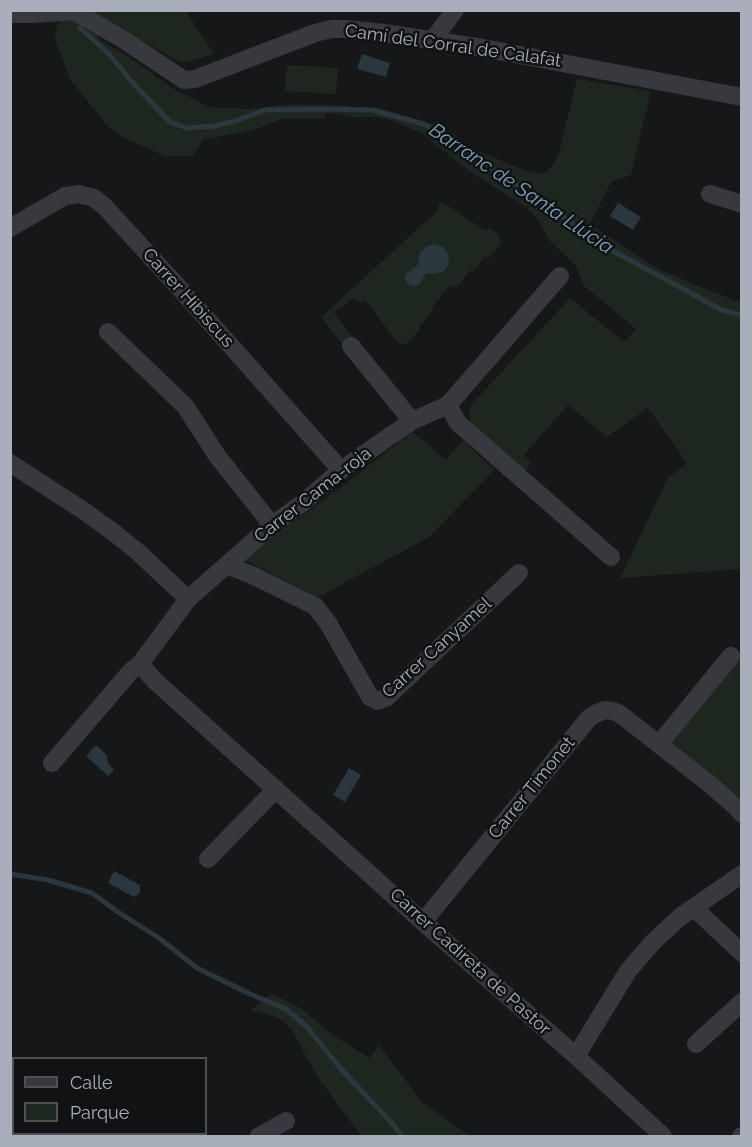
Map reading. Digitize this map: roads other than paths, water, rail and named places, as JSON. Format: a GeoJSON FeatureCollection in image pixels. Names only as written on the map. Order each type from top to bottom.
{"type":"FeatureCollection","features":[{"type":"Feature","properties":{"kind":"street"},"geometry":{"type":"LineString","coordinates":[[432,41],[455,10]]}},
{"type":"Feature","properties":{"kind":"street","name":"Camí del Corral de Calafat"},"geometry":{"type":"LineString","coordinates":[[10,14],[74,11],[124,40],[184,80],[195,79],[295,40],[331,29],[362,30],[483,48],[741,98]]}},
{"type":"Feature","properties":{"kind":"street","name":"Carrer Hibiscus"},"geometry":{"type":"LineString","coordinates":[[10,228],[65,196],[79,194],[94,198],[183,292],[341,470]]}},
{"type":"Feature","properties":{"kind":"street"},"geometry":{"type":"LineString","coordinates":[[710,194],[741,204]]}},
{"type":"Feature","properties":{"kind":"street","name":"Carrer Cama-roja"},"geometry":{"type":"LineString","coordinates":[[188,599],[272,525],[304,502],[341,470],[412,421],[448,405],[560,276]]}},
{"type":"Feature","properties":{"kind":"street"},"geometry":{"type":"LineString","coordinates":[[108,332],[185,406],[218,457],[272,525]]}},
{"type":"Feature","properties":{"kind":"street"},"geometry":{"type":"LineString","coordinates":[[351,346],[412,421]]}},
{"type":"Feature","properties":{"kind":"street"},"geometry":{"type":"LineString","coordinates":[[448,405],[458,423],[611,557]]}},
{"type":"Feature","properties":{"kind":"street"},"geometry":{"type":"LineString","coordinates":[[10,463],[113,532],[188,599],[140,664],[131,671],[52,763]]}},
{"type":"Feature","properties":{"kind":"street","name":"Carrer Canyamel"},"geometry":{"type":"LineString","coordinates":[[227,565],[255,576],[315,606],[328,623],[369,697],[378,701],[386,698],[519,573]]}},
{"type":"Feature","properties":{"kind":"street"},"geometry":{"type":"LineString","coordinates":[[659,744],[731,656]]}},
{"type":"Feature","properties":{"kind":"street","name":"Carrer Cadireta de Pastor"},"geometry":{"type":"LineString","coordinates":[[140,664],[155,681],[576,1056],[663,1137]]}},
{"type":"Feature","properties":{"kind":"street","name":"Carrer Timonet"},"geometry":{"type":"LineString","coordinates":[[423,922],[589,718],[605,710],[620,714],[707,782],[741,814]]}},
{"type":"Feature","properties":{"kind":"street"},"geometry":{"type":"LineString","coordinates":[[208,859],[276,789]]}},
{"type":"Feature","properties":{"kind":"street"},"geometry":{"type":"LineString","coordinates":[[576,1056],[628,971],[652,943],[671,924],[741,874]]}},
{"type":"Feature","properties":{"kind":"street"},"geometry":{"type":"LineString","coordinates":[[694,908],[741,953]]}},
{"type":"Feature","properties":{"kind":"street"},"geometry":{"type":"LineString","coordinates":[[696,1044],[741,1002]]}},
{"type":"Feature","properties":{"kind":"street"},"geometry":{"type":"LineString","coordinates":[[259,1137],[286,1122]]}},
{"type":"Feature","properties":{"kind":"waterway","name":"Barranc de Santa Llúcia"},"geometry":{"type":"LineString","coordinates":[[80,28],[107,52],[170,122],[187,128],[215,126],[265,110],[322,109],[373,110],[424,124],[456,142],[613,251],[722,310],[742,315]]}},
{"type":"Feature","properties":{"kind":"waterway"},"geometry":{"type":"LineString","coordinates":[[10,874],[48,880],[92,893],[159,938],[197,968],[286,1009],[306,1026],[341,1069],[402,1136]]}}]}
